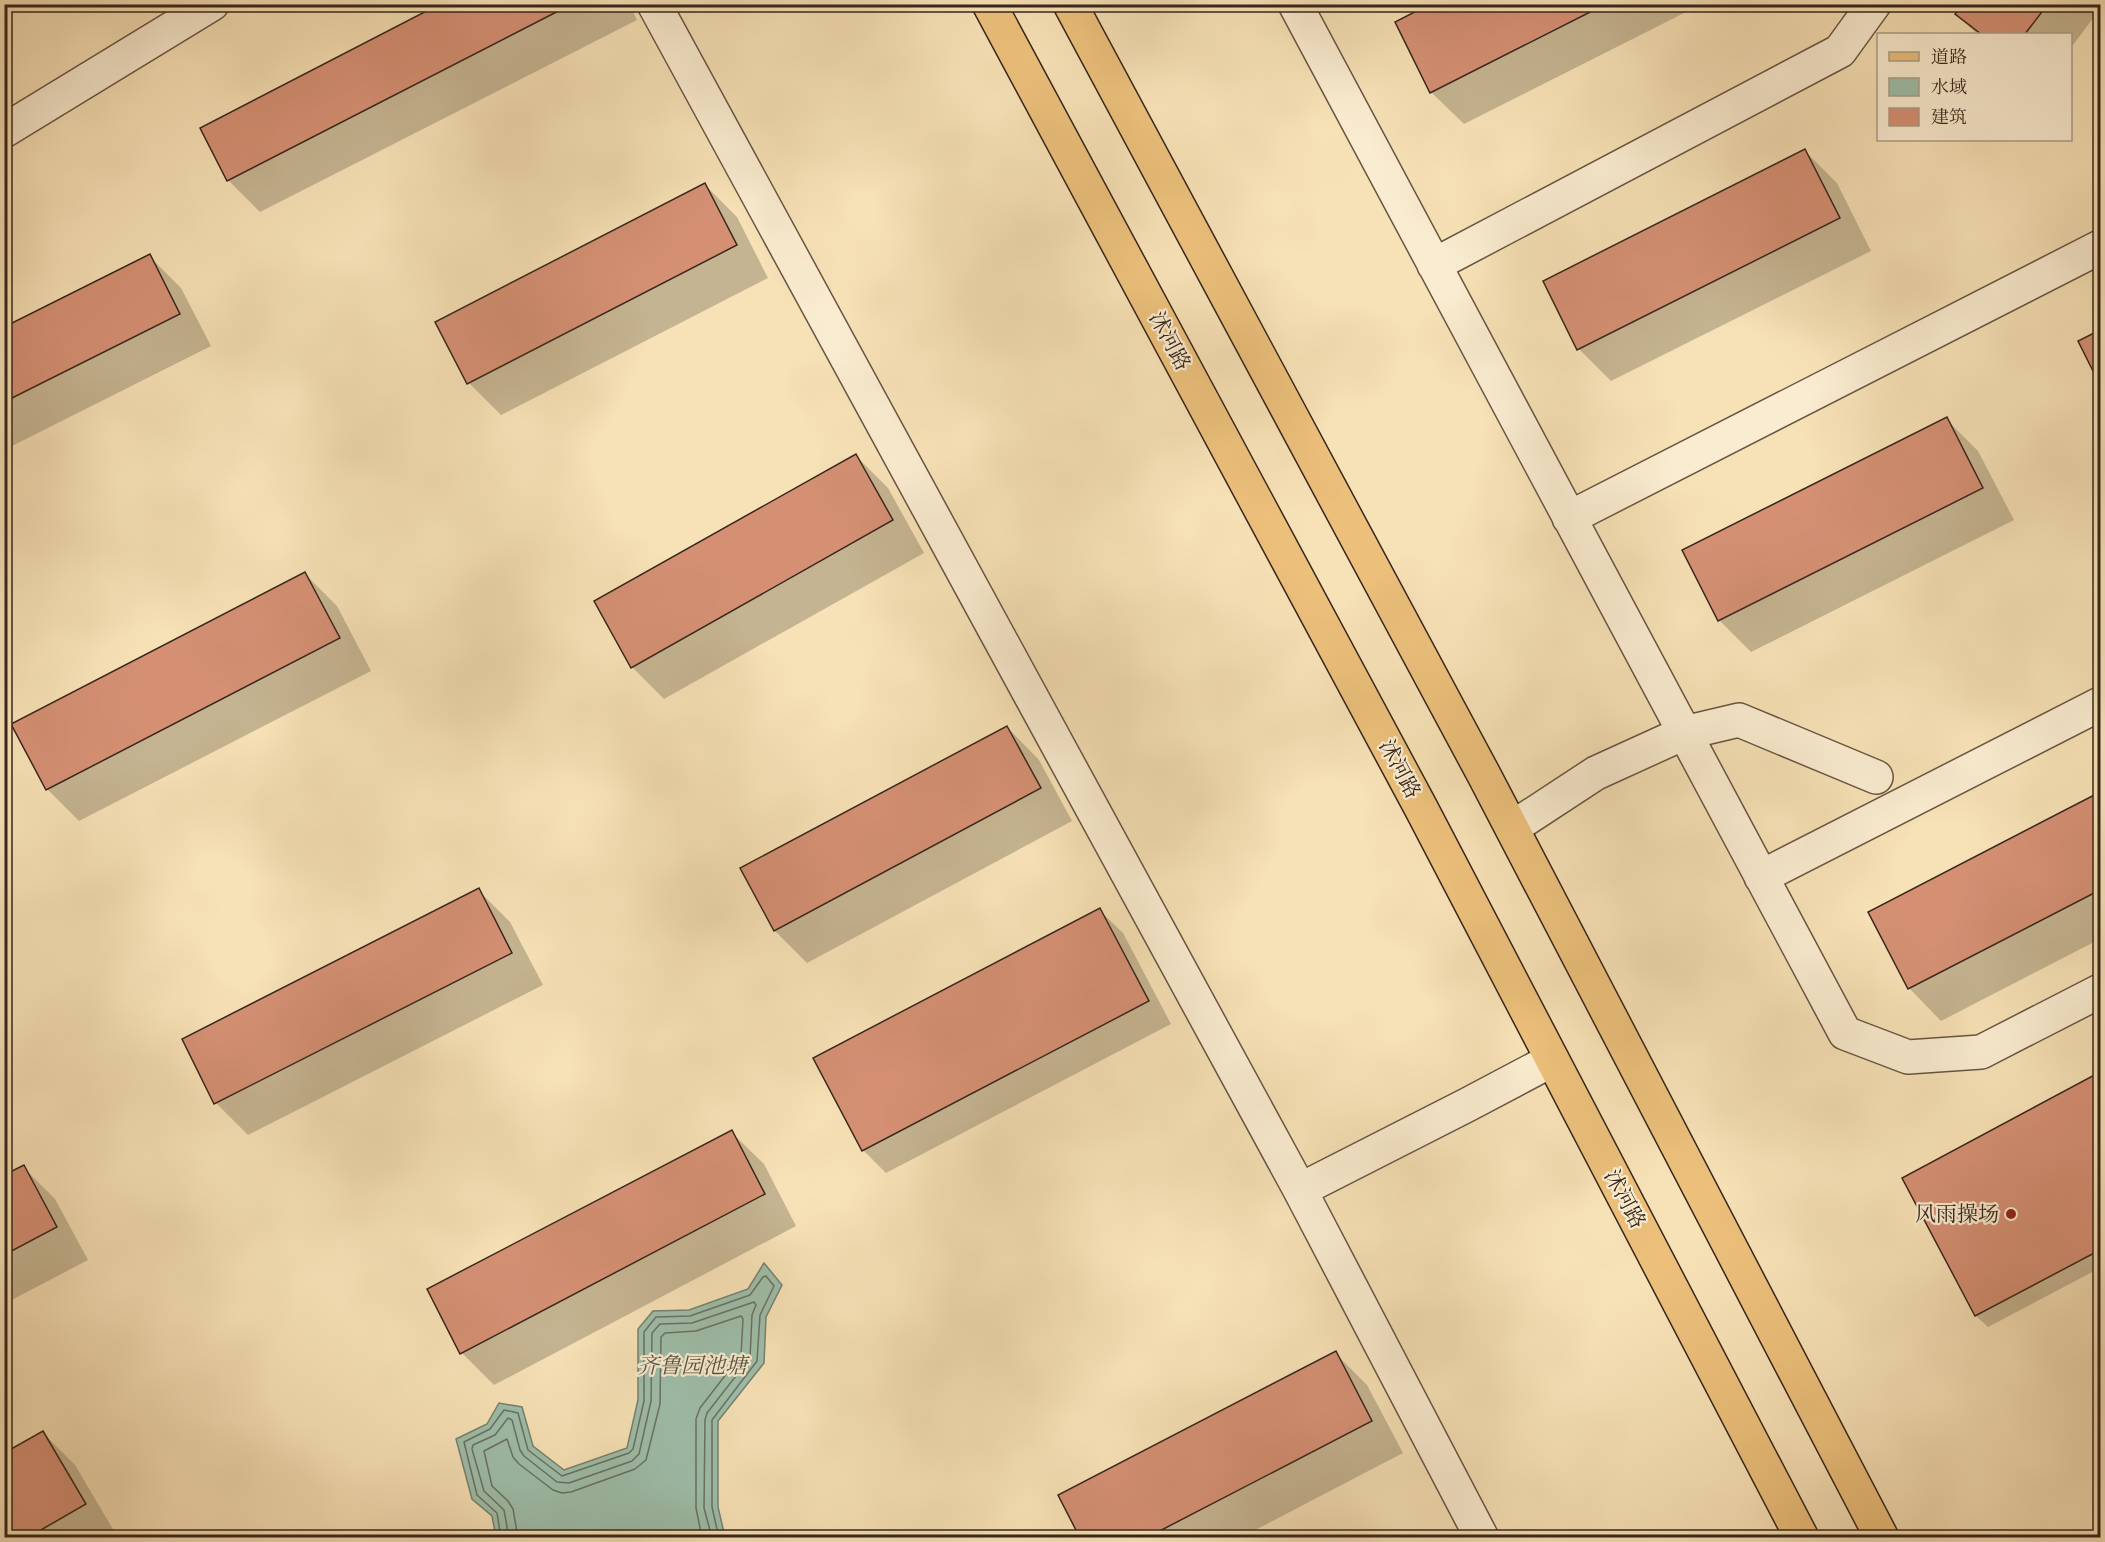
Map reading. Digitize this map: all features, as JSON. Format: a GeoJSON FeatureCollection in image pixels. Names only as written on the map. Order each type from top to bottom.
{"type":"FeatureCollection","features":[{"type":"Feature","properties":{"kind":"main road","name":"沭河路"},"geometry":{"type":"LineString","coordinates":[[989,4],[1410,787],[1802,1538]]}},
{"type":"Feature","properties":{"kind":"main road"},"geometry":{"type":"LineString","coordinates":[[1070,4],[1512,828],[1882,1538]]}},
{"type":"Feature","properties":{"kind":"street"},"geometry":{"type":"LineString","coordinates":[[4,131],[212,4]]}},
{"type":"Feature","properties":{"kind":"street"},"geometry":{"type":"LineString","coordinates":[[654,4],[1300,1190],[1482,1538]]}},
{"type":"Feature","properties":{"kind":"street"},"geometry":{"type":"LineString","coordinates":[[1295,4],[1845,1033],[1908,1057],[1981,1052],[2100,991]]}},
{"type":"Feature","properties":{"kind":"street"},"geometry":{"type":"LineString","coordinates":[[1434,265],[1840,51],[1874,4]]}},
{"type":"Feature","properties":{"kind":"street"},"geometry":{"type":"LineString","coordinates":[[1569,518],[2100,247]]}},
{"type":"Feature","properties":{"kind":"street"},"geometry":{"type":"LineString","coordinates":[[1761,877],[2100,704]]}},
{"type":"Feature","properties":{"kind":"street"},"geometry":{"type":"LineString","coordinates":[[1512,828],[1596,773],[1684,733],[1739,720],[1876,777]]}},
{"type":"Feature","properties":{"kind":"street"},"geometry":{"type":"LineString","coordinates":[[1300,1190],[1467,1106],[1552,1060]]}},
{"type":"Feature","properties":{"kind":"water","name":"齐鲁园池塘"},"geometry":{"type":"Polygon","coordinates":[[[764,1263],[782,1285],[766,1317],[764,1363],[718,1421],[718,1507],[725,1537],[496,1537],[492,1516],[472,1499],[456,1439],[487,1424],[499,1403],[522,1407],[533,1446],[564,1470],[627,1448],[638,1400],[638,1329],[653,1311],[689,1310],[748,1289],[764,1263]]]}},
{"type":"Feature","properties":{"kind":"building"},"geometry":{"type":"Polygon","coordinates":[[[440,4],[572,4],[227,181],[200,128],[440,4]]]}},
{"type":"Feature","properties":{"kind":"building"},"geometry":{"type":"Polygon","coordinates":[[[1430,4],[1606,4],[1430,93],[1395,22],[1430,4]]]}},
{"type":"Feature","properties":{"kind":"building"},"geometry":{"type":"Polygon","coordinates":[[[1962,4],[2048,4],[2026,33],[1980,33],[1955,14],[1962,4]]]}},
{"type":"Feature","properties":{"kind":"building"},"geometry":{"type":"Polygon","coordinates":[[[1805,149],[1840,218],[1577,350],[1543,281],[1805,149]]]}},
{"type":"Feature","properties":{"kind":"building"},"geometry":{"type":"Polygon","coordinates":[[[705,183],[737,245],[467,384],[435,322],[705,183]]]}},
{"type":"Feature","properties":{"kind":"building"},"geometry":{"type":"Polygon","coordinates":[[[150,254],[180,314],[4,402],[4,327],[150,254]]]}},
{"type":"Feature","properties":{"kind":"building"},"geometry":{"type":"Polygon","coordinates":[[[2100,330],[2100,385],[2078,341],[2100,330]]]}},
{"type":"Feature","properties":{"kind":"building"},"geometry":{"type":"Polygon","coordinates":[[[1947,417],[1983,488],[1718,621],[1682,550],[1947,417]]]}},
{"type":"Feature","properties":{"kind":"building"},"geometry":{"type":"Polygon","coordinates":[[[856,454],[893,520],[631,668],[594,601],[856,454]]]}},
{"type":"Feature","properties":{"kind":"building"},"geometry":{"type":"Polygon","coordinates":[[[305,572],[340,638],[46,790],[11,724],[305,572]]]}},
{"type":"Feature","properties":{"kind":"building"},"geometry":{"type":"Polygon","coordinates":[[[1007,726],[1041,788],[774,931],[740,868],[1007,726]]]}},
{"type":"Feature","properties":{"kind":"building"},"geometry":{"type":"Polygon","coordinates":[[[2100,792],[2100,890],[1908,989],[1868,912],[2100,792]]]}},
{"type":"Feature","properties":{"kind":"building"},"geometry":{"type":"Polygon","coordinates":[[[479,888],[512,953],[214,1104],[182,1039],[479,888]]]}},
{"type":"Feature","properties":{"kind":"building"},"geometry":{"type":"Polygon","coordinates":[[[1100,908],[1149,1001],[862,1151],[813,1058],[1100,908]]]}},
{"type":"Feature","properties":{"kind":"building","name":"风雨操场"},"geometry":{"type":"Polygon","coordinates":[[[2100,1072],[2100,1250],[1975,1316],[1902,1178],[2100,1072]]]}},
{"type":"Feature","properties":{"kind":"building"},"geometry":{"type":"Polygon","coordinates":[[[732,1130],[765,1194],[460,1354],[427,1289],[732,1130]]]}},
{"type":"Feature","properties":{"kind":"building"},"geometry":{"type":"Polygon","coordinates":[[[24,1165],[57,1227],[4,1255],[4,1175],[24,1165]]]}},
{"type":"Feature","properties":{"kind":"building"},"geometry":{"type":"Polygon","coordinates":[[[1336,1351],[1372,1421],[1146,1538],[1080,1538],[1058,1495],[1336,1351]]]}},
{"type":"Feature","properties":{"kind":"building"},"geometry":{"type":"Polygon","coordinates":[[[43,1431],[86,1504],[27,1538],[4,1538],[4,1453],[43,1431]]]}},
{"type":"Feature","properties":{"kind":"place","name":"风雨操场"},"geometry":{"type":"Point","coordinates":[2011,1214]}}]}
